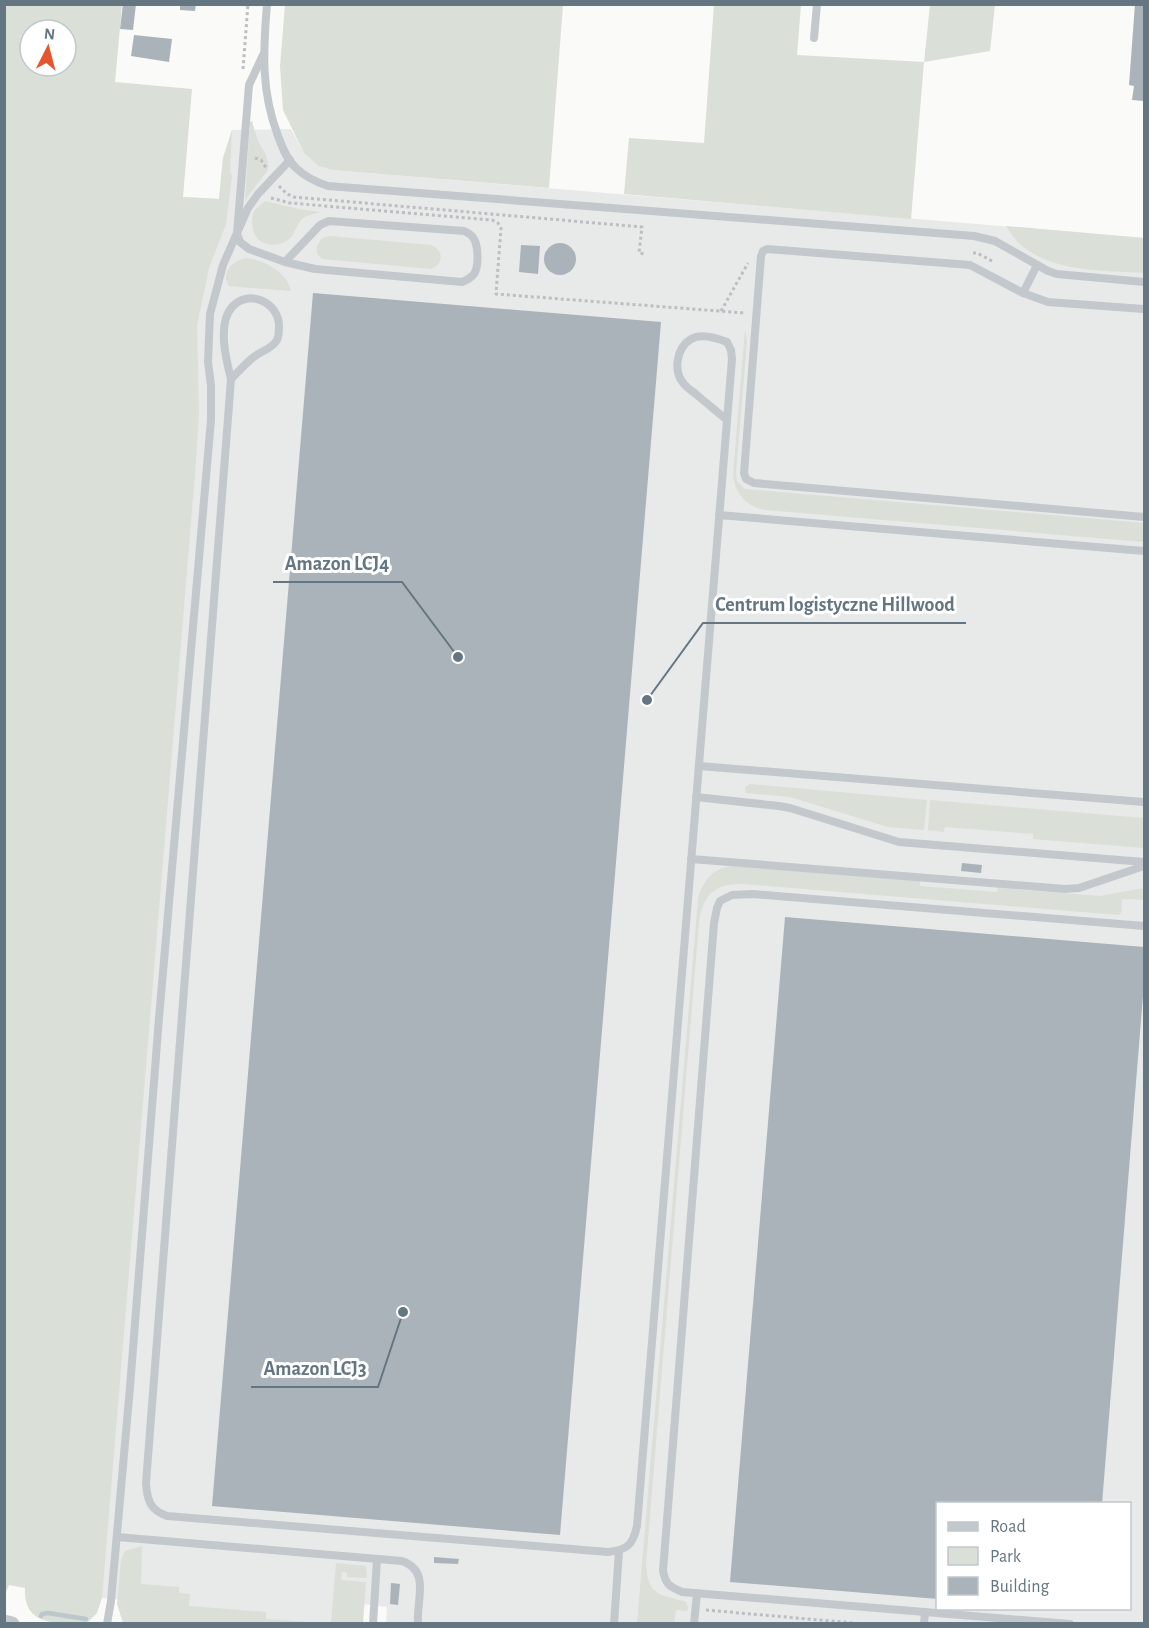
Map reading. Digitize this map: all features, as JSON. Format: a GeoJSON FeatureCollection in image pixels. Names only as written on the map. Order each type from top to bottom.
{"type":"FeatureCollection","features":[{"type":"Feature","properties":{"kind":"street"},"geometry":{"type":"LineString","coordinates":[[4,1622],[12,1623]]}},
{"type":"Feature","properties":{"kind":"lane"},"geometry":{"type":"LineString","coordinates":[[267,4],[263,53],[270,116],[290,160],[296,168],[315,182],[328,186],[987,238],[1048,271],[1058,274],[1144,282]]}},
{"type":"Feature","properties":{"kind":"lane"},"geometry":{"type":"LineString","coordinates":[[814,38],[816,4]]}},
{"type":"Feature","properties":{"kind":"lane"},"geometry":{"type":"LineString","coordinates":[[263,53],[249,85],[237,234],[240,242],[249,249],[285,262],[321,270],[462,282],[469,280],[476,272],[476,243],[472,235],[464,231],[329,221],[320,225],[285,262]]}},
{"type":"Feature","properties":{"kind":"lane"},"geometry":{"type":"LineString","coordinates":[[107,1623],[117,1537],[211,420],[211,385],[208,362],[210,314],[223,265],[248,208],[290,160]]}},
{"type":"Feature","properties":{"kind":"lane"},"geometry":{"type":"LineString","coordinates":[[1144,309],[1048,302],[1023,293],[970,265],[767,249],[763,251],[762,256],[744,473],[749,482],[754,483],[1144,517]]}},
{"type":"Feature","properties":{"kind":"lane"},"geometry":{"type":"LineString","coordinates":[[1023,293],[1037,265]]}},
{"type":"Feature","properties":{"kind":"lane"},"geometry":{"type":"LineString","coordinates":[[231,379],[248,362],[277,341],[279,335],[277,313],[262,300],[243,300],[233,306],[227,317],[224,336],[231,379],[146,1483],[147,1498],[152,1506],[167,1516],[608,1552],[619,1551],[627,1547],[634,1538],[637,1526],[732,359],[727,342],[703,336],[692,339],[678,355],[677,369],[683,383],[727,420]]}},
{"type":"Feature","properties":{"kind":"lane"},"geometry":{"type":"LineString","coordinates":[[719,515],[1144,551]]}},
{"type":"Feature","properties":{"kind":"lane"},"geometry":{"type":"LineString","coordinates":[[699,766],[1144,802]]}},
{"type":"Feature","properties":{"kind":"lane"},"geometry":{"type":"LineString","coordinates":[[696,797],[790,808],[899,842],[1144,864]]}},
{"type":"Feature","properties":{"kind":"lane"},"geometry":{"type":"LineString","coordinates":[[691,860],[1065,889],[1079,888],[1144,864]]}},
{"type":"Feature","properties":{"kind":"lane"},"geometry":{"type":"LineString","coordinates":[[1070,1623],[682,1592],[665,1581],[663,1571],[714,923],[720,901],[732,895],[753,894],[1144,926]]}},
{"type":"Feature","properties":{"kind":"lane"},"geometry":{"type":"LineString","coordinates":[[117,1537],[402,1561],[410,1564],[419,1574],[418,1623]]}},
{"type":"Feature","properties":{"kind":"lane"},"geometry":{"type":"LineString","coordinates":[[614,1623],[619,1551]]}},
{"type":"Feature","properties":{"kind":"lane"},"geometry":{"type":"LineString","coordinates":[[373,1623],[378,1559]]}},
{"type":"Feature","properties":{"kind":"lane"},"geometry":{"type":"LineString","coordinates":[[694,1623],[697,1593]]}},
{"type":"Feature","properties":{"kind":"lane"},"geometry":{"type":"LineString","coordinates":[[924,1623],[926,1612]]}},
{"type":"Feature","properties":{"kind":"path"},"geometry":{"type":"LineString","coordinates":[[260,192],[267,197],[290,203],[492,220],[501,228],[496,294],[757,314]]}},
{"type":"Feature","properties":{"kind":"path"},"geometry":{"type":"LineString","coordinates":[[695,1609],[865,1623]]}},
{"type":"Feature","properties":{"kind":"shaded area"},"geometry":{"type":"Polygon","coordinates":[[[291,129],[304,153],[318,166],[332,170],[1144,238],[1144,1623],[386,1624],[387,1607],[363,1604],[361,1623],[135,1624],[122,1599],[92,1598],[183,197],[219,199],[223,158],[232,130],[291,129]]]}},
{"type":"Feature","properties":{"kind":"green space"},"geometry":{"type":"Polygon","coordinates":[[[5,4],[122,5],[115,82],[192,89],[183,197],[219,199],[223,158],[232,130],[230,171],[232,176],[226,224],[209,268],[197,325],[199,414],[195,474],[102,1598],[97,1613],[87,1623],[54,1623],[36,1616],[30,1610],[26,1601],[25,1588],[9,1585],[5,1594],[5,4]]]}},
{"type":"Feature","properties":{"kind":"green space"},"geometry":{"type":"Polygon","coordinates":[[[285,5],[563,5],[549,188],[332,170],[318,166],[304,153],[283,110],[280,66],[285,5]]]}},
{"type":"Feature","properties":{"kind":"green space"},"geometry":{"type":"Polygon","coordinates":[[[714,5],[801,5],[797,55],[924,62],[911,219],[624,194],[629,138],[704,143],[714,5]]]}},
{"type":"Feature","properties":{"kind":"green space"},"geometry":{"type":"Polygon","coordinates":[[[930,5],[995,5],[990,51],[924,62],[930,5]]]}},
{"type":"Feature","properties":{"kind":"green space"},"geometry":{"type":"Polygon","coordinates":[[[252,121],[258,141],[267,158],[268,170],[245,200],[250,122],[252,121]]]}},
{"type":"Feature","properties":{"kind":"green space"},"geometry":{"type":"Polygon","coordinates":[[[265,201],[320,212],[302,219],[292,236],[285,242],[275,245],[266,244],[256,236],[252,222],[254,211],[265,201]]]}},
{"type":"Feature","properties":{"kind":"green space"},"geometry":{"type":"Polygon","coordinates":[[[1006,226],[1144,238],[1144,273],[1079,268],[1048,260],[1020,244],[1006,226]]]}},
{"type":"Feature","properties":{"kind":"green space"},"geometry":{"type":"Polygon","coordinates":[[[330,236],[431,245],[438,250],[441,257],[438,264],[431,269],[323,259],[317,252],[317,246],[323,238],[330,236]]]}},
{"type":"Feature","properties":{"kind":"green space"},"geometry":{"type":"Polygon","coordinates":[[[246,258],[260,261],[274,268],[285,278],[291,291],[229,286],[226,277],[229,268],[246,258]]]}},
{"type":"Feature","properties":{"kind":"green space"},"geometry":{"type":"Polygon","coordinates":[[[745,330],[747,341],[736,473],[737,481],[745,489],[1144,523],[1144,542],[766,510],[753,506],[739,494],[733,475],[745,330]]]}},
{"type":"Feature","properties":{"kind":"green space"},"geometry":{"type":"Polygon","coordinates":[[[750,784],[927,800],[924,830],[888,827],[790,797],[746,793],[745,787],[750,784]]]}},
{"type":"Feature","properties":{"kind":"green space"},"geometry":{"type":"Polygon","coordinates":[[[930,800],[1144,818],[1144,848],[1033,839],[1033,834],[945,827],[944,832],[928,830],[930,800]]]}},
{"type":"Feature","properties":{"kind":"green space"},"geometry":{"type":"Polygon","coordinates":[[[734,866],[920,881],[920,886],[997,892],[998,888],[1100,896],[1144,888],[1144,900],[1122,899],[1121,913],[1118,915],[743,884],[718,888],[707,898],[699,922],[646,1564],[649,1583],[653,1588],[662,1595],[686,1602],[688,1608],[687,1611],[676,1610],[674,1623],[637,1624],[698,899],[710,876],[721,869],[734,866]]]}},
{"type":"Feature","properties":{"kind":"green space"},"geometry":{"type":"Polygon","coordinates":[[[142,1546],[141,1584],[179,1587],[179,1593],[190,1594],[189,1606],[266,1612],[266,1619],[325,1623],[123,1623],[117,1604],[121,1560],[125,1551],[142,1546]]]}},
{"type":"Feature","properties":{"kind":"green space"},"geometry":{"type":"Polygon","coordinates":[[[336,1563],[366,1566],[367,1578],[347,1577],[347,1573],[342,1572],[341,1580],[366,1582],[363,1623],[331,1623],[336,1563]]]}},
{"type":"Feature","properties":{"kind":"building"},"geometry":{"type":"Polygon","coordinates":[[[123,4],[136,4],[133,30],[120,29],[123,4]]]}},
{"type":"Feature","properties":{"kind":"building"},"geometry":{"type":"Polygon","coordinates":[[[180,4],[196,4],[195,11],[180,10],[180,4]]]}},
{"type":"Feature","properties":{"kind":"building"},"geometry":{"type":"Polygon","coordinates":[[[1135,4],[1144,4],[1144,101],[1132,100],[1134,86],[1129,85],[1135,4]]]}},
{"type":"Feature","properties":{"kind":"building"},"geometry":{"type":"Polygon","coordinates":[[[134,35],[172,39],[169,62],[131,56],[134,35]]]}},
{"type":"Feature","properties":{"kind":"building"},"geometry":{"type":"Polygon","coordinates":[[[560,243],[572,247],[576,259],[572,271],[560,275],[548,271],[544,259],[548,247],[560,243]]]}},
{"type":"Feature","properties":{"kind":"building"},"geometry":{"type":"Polygon","coordinates":[[[521,245],[540,246],[538,274],[519,272],[521,245]]]}},
{"type":"Feature","properties":{"kind":"building"},"geometry":{"type":"Polygon","coordinates":[[[313,293],[661,322],[560,1535],[212,1506],[313,293]]]}},
{"type":"Feature","properties":{"kind":"building"},"geometry":{"type":"Polygon","coordinates":[[[962,863],[982,865],[981,873],[961,871],[962,863]]]}},
{"type":"Feature","properties":{"kind":"building"},"geometry":{"type":"Polygon","coordinates":[[[785,917],[1144,947],[1144,983],[1102,1502],[936,1502],[936,1599],[730,1582],[785,917]]]}},
{"type":"Feature","properties":{"kind":"building"},"geometry":{"type":"Polygon","coordinates":[[[434,1557],[459,1559],[458,1564],[434,1563],[434,1557]]]}},
{"type":"Feature","properties":{"kind":"building"},"geometry":{"type":"Polygon","coordinates":[[[391,1583],[400,1584],[398,1605],[390,1604],[391,1583]]]}},
{"type":"Feature","properties":{"kind":"waterway"},"geometry":{"type":"LineString","coordinates":[[41,1616],[48,1613],[86,1619]]}},
{"type":"Feature","properties":{"kind":"place","name":"Amazon LCJ4"},"geometry":{"type":"Point","coordinates":[458,657]}},
{"type":"Feature","properties":{"kind":"place","name":"Centrum logistyczne Hillwood"},"geometry":{"type":"Point","coordinates":[647,700]}},
{"type":"Feature","properties":{"kind":"place","name":"Amazon LCJ3"},"geometry":{"type":"Point","coordinates":[403,1312]}}]}
